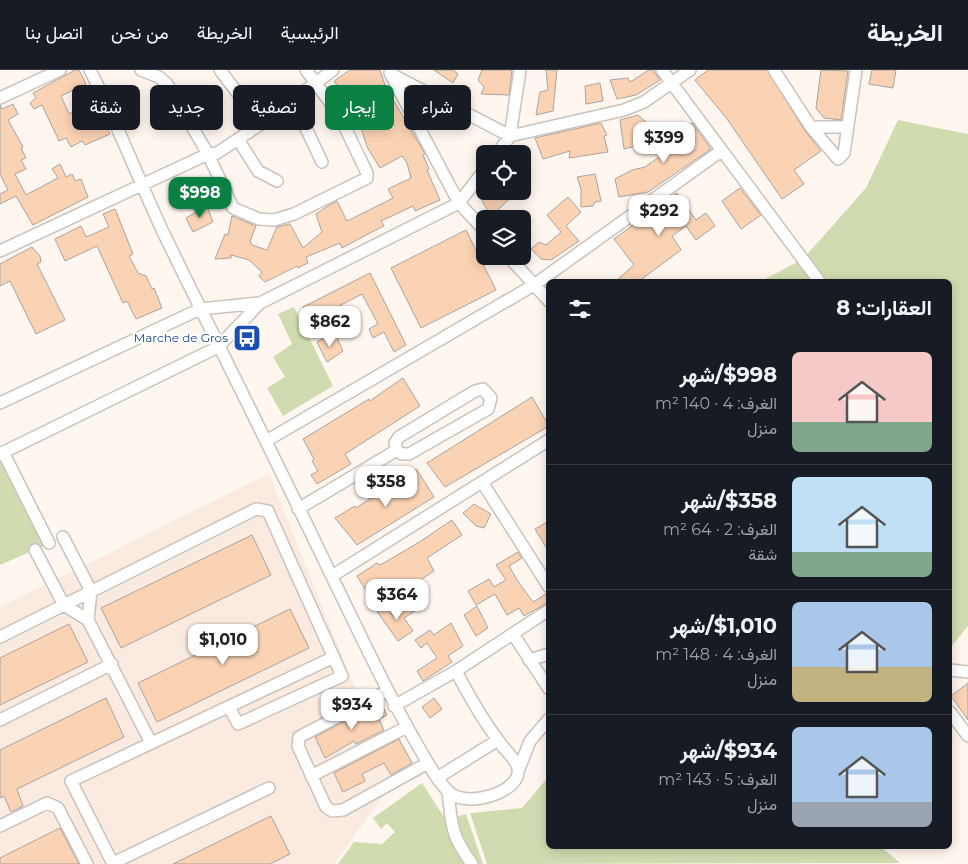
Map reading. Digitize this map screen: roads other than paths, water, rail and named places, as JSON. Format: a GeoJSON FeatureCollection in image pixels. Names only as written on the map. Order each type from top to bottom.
{"type":"FeatureCollection","features":[{"type":"Feature","properties":{"kind":"street"},"geometry":{"type":"LineString","coordinates":[[0,98],[60,70]]}},
{"type":"Feature","properties":{"kind":"street"},"geometry":{"type":"LineString","coordinates":[[90,70],[141,185],[218,347],[266,441],[394,706],[437,778],[448,792],[458,800],[474,801],[493,794],[510,785],[517,777],[530,741],[546,723]]}},
{"type":"Feature","properties":{"kind":"street"},"geometry":{"type":"LineString","coordinates":[[96,82],[98,70]]}},
{"type":"Feature","properties":{"kind":"street"},"geometry":{"type":"LineString","coordinates":[[141,70],[159,77],[167,84],[208,154],[233,208],[259,219],[274,220],[294,214],[367,178],[367,173],[338,113],[306,70]]}},
{"type":"Feature","properties":{"kind":"street"},"geometry":{"type":"LineString","coordinates":[[220,70],[233,87]]}},
{"type":"Feature","properties":{"kind":"street"},"geometry":{"type":"LineString","coordinates":[[314,85],[333,70]]}},
{"type":"Feature","properties":{"kind":"street"},"geometry":{"type":"LineString","coordinates":[[504,145],[510,136],[520,70]]}},
{"type":"Feature","properties":{"kind":"street"},"geometry":{"type":"LineString","coordinates":[[662,70],[818,279]]}},
{"type":"Feature","properties":{"kind":"street"},"geometry":{"type":"LineString","coordinates":[[390,72],[510,136],[624,110],[644,102],[690,70]]}},
{"type":"Feature","properties":{"kind":"street"},"geometry":{"type":"LineString","coordinates":[[779,73],[811,127],[838,159],[843,156],[856,70]]}},
{"type":"Feature","properties":{"kind":"street"},"geometry":{"type":"LineString","coordinates":[[390,72],[459,203],[476,221]]}},
{"type":"Feature","properties":{"kind":"street"},"geometry":{"type":"LineString","coordinates":[[811,127],[847,127]]}},
{"type":"Feature","properties":{"kind":"street"},"geometry":{"type":"LineString","coordinates":[[0,251],[208,154],[217,153],[252,130]]}},
{"type":"Feature","properties":{"kind":"street"},"geometry":{"type":"LineString","coordinates":[[307,130],[322,162]]}},
{"type":"Feature","properties":{"kind":"street"},"geometry":{"type":"LineString","coordinates":[[238,139],[258,171],[277,181]]}},
{"type":"Feature","properties":{"kind":"street"},"geometry":{"type":"LineString","coordinates":[[266,441],[534,285],[721,151]]}},
{"type":"Feature","properties":{"kind":"street"},"geometry":{"type":"LineString","coordinates":[[49,543],[2,453],[218,347],[260,303],[459,203],[476,181]]}},
{"type":"Feature","properties":{"kind":"street"},"geometry":{"type":"LineString","coordinates":[[516,265],[546,298]]}},
{"type":"Feature","properties":{"kind":"street"},"geometry":{"type":"LineString","coordinates":[[0,403],[200,309],[260,303]]}},
{"type":"Feature","properties":{"kind":"street"},"geometry":{"type":"LineString","coordinates":[[483,390],[490,394],[492,402],[484,411],[409,454],[402,454],[397,450],[395,442],[399,437],[475,391],[483,390]]}},
{"type":"Feature","properties":{"kind":"street"},"geometry":{"type":"LineString","coordinates":[[332,576],[546,442]]}},
{"type":"Feature","properties":{"kind":"street"},"geometry":{"type":"LineString","coordinates":[[298,509],[397,450]]}},
{"type":"Feature","properties":{"kind":"street"},"geometry":{"type":"LineString","coordinates":[[482,482],[546,582]]}},
{"type":"Feature","properties":{"kind":"street"},"geometry":{"type":"LineString","coordinates":[[0,636],[256,509],[268,511],[342,676],[238,724],[229,707]]}},
{"type":"Feature","properties":{"kind":"street"},"geometry":{"type":"LineString","coordinates":[[63,537],[91,591],[88,620]]}},
{"type":"Feature","properties":{"kind":"street"},"geometry":{"type":"LineString","coordinates":[[35,550],[64,605],[88,620],[151,742]]}},
{"type":"Feature","properties":{"kind":"street"},"geometry":{"type":"LineString","coordinates":[[394,706],[456,671],[546,612]]}},
{"type":"Feature","properties":{"kind":"street"},"geometry":{"type":"LineString","coordinates":[[513,634],[546,686]]}},
{"type":"Feature","properties":{"kind":"street"},"geometry":{"type":"LineString","coordinates":[[529,660],[546,655]]}},
{"type":"Feature","properties":{"kind":"street"},"geometry":{"type":"LineString","coordinates":[[269,788],[113,864],[71,781],[334,658]]}},
{"type":"Feature","properties":{"kind":"street"},"geometry":{"type":"LineString","coordinates":[[0,720],[112,664]]}},
{"type":"Feature","properties":{"kind":"street"},"geometry":{"type":"LineString","coordinates":[[952,670],[968,672]]}},
{"type":"Feature","properties":{"kind":"street"},"geometry":{"type":"LineString","coordinates":[[456,671],[486,724],[519,770]]}},
{"type":"Feature","properties":{"kind":"street"},"geometry":{"type":"LineString","coordinates":[[387,691],[299,737],[298,746],[326,807],[332,812],[343,810],[428,763]]}},
{"type":"Feature","properties":{"kind":"street"},"geometry":{"type":"LineString","coordinates":[[952,715],[968,736]]}},
{"type":"Feature","properties":{"kind":"street"},"geometry":{"type":"LineString","coordinates":[[311,776],[407,727]]}},
{"type":"Feature","properties":{"kind":"street"},"geometry":{"type":"LineString","coordinates":[[437,778],[498,740]]}},
{"type":"Feature","properties":{"kind":"street"},"geometry":{"type":"LineString","coordinates":[[448,792],[453,830],[457,842],[472,864]]}},
{"type":"Feature","properties":{"kind":"street"},"geometry":{"type":"LineString","coordinates":[[0,826],[47,803],[58,808],[87,864]]}},
{"type":"Feature","properties":{"kind":"place","name":"Marche de Gros"},"geometry":{"type":"Point","coordinates":[247,338]}}]}
